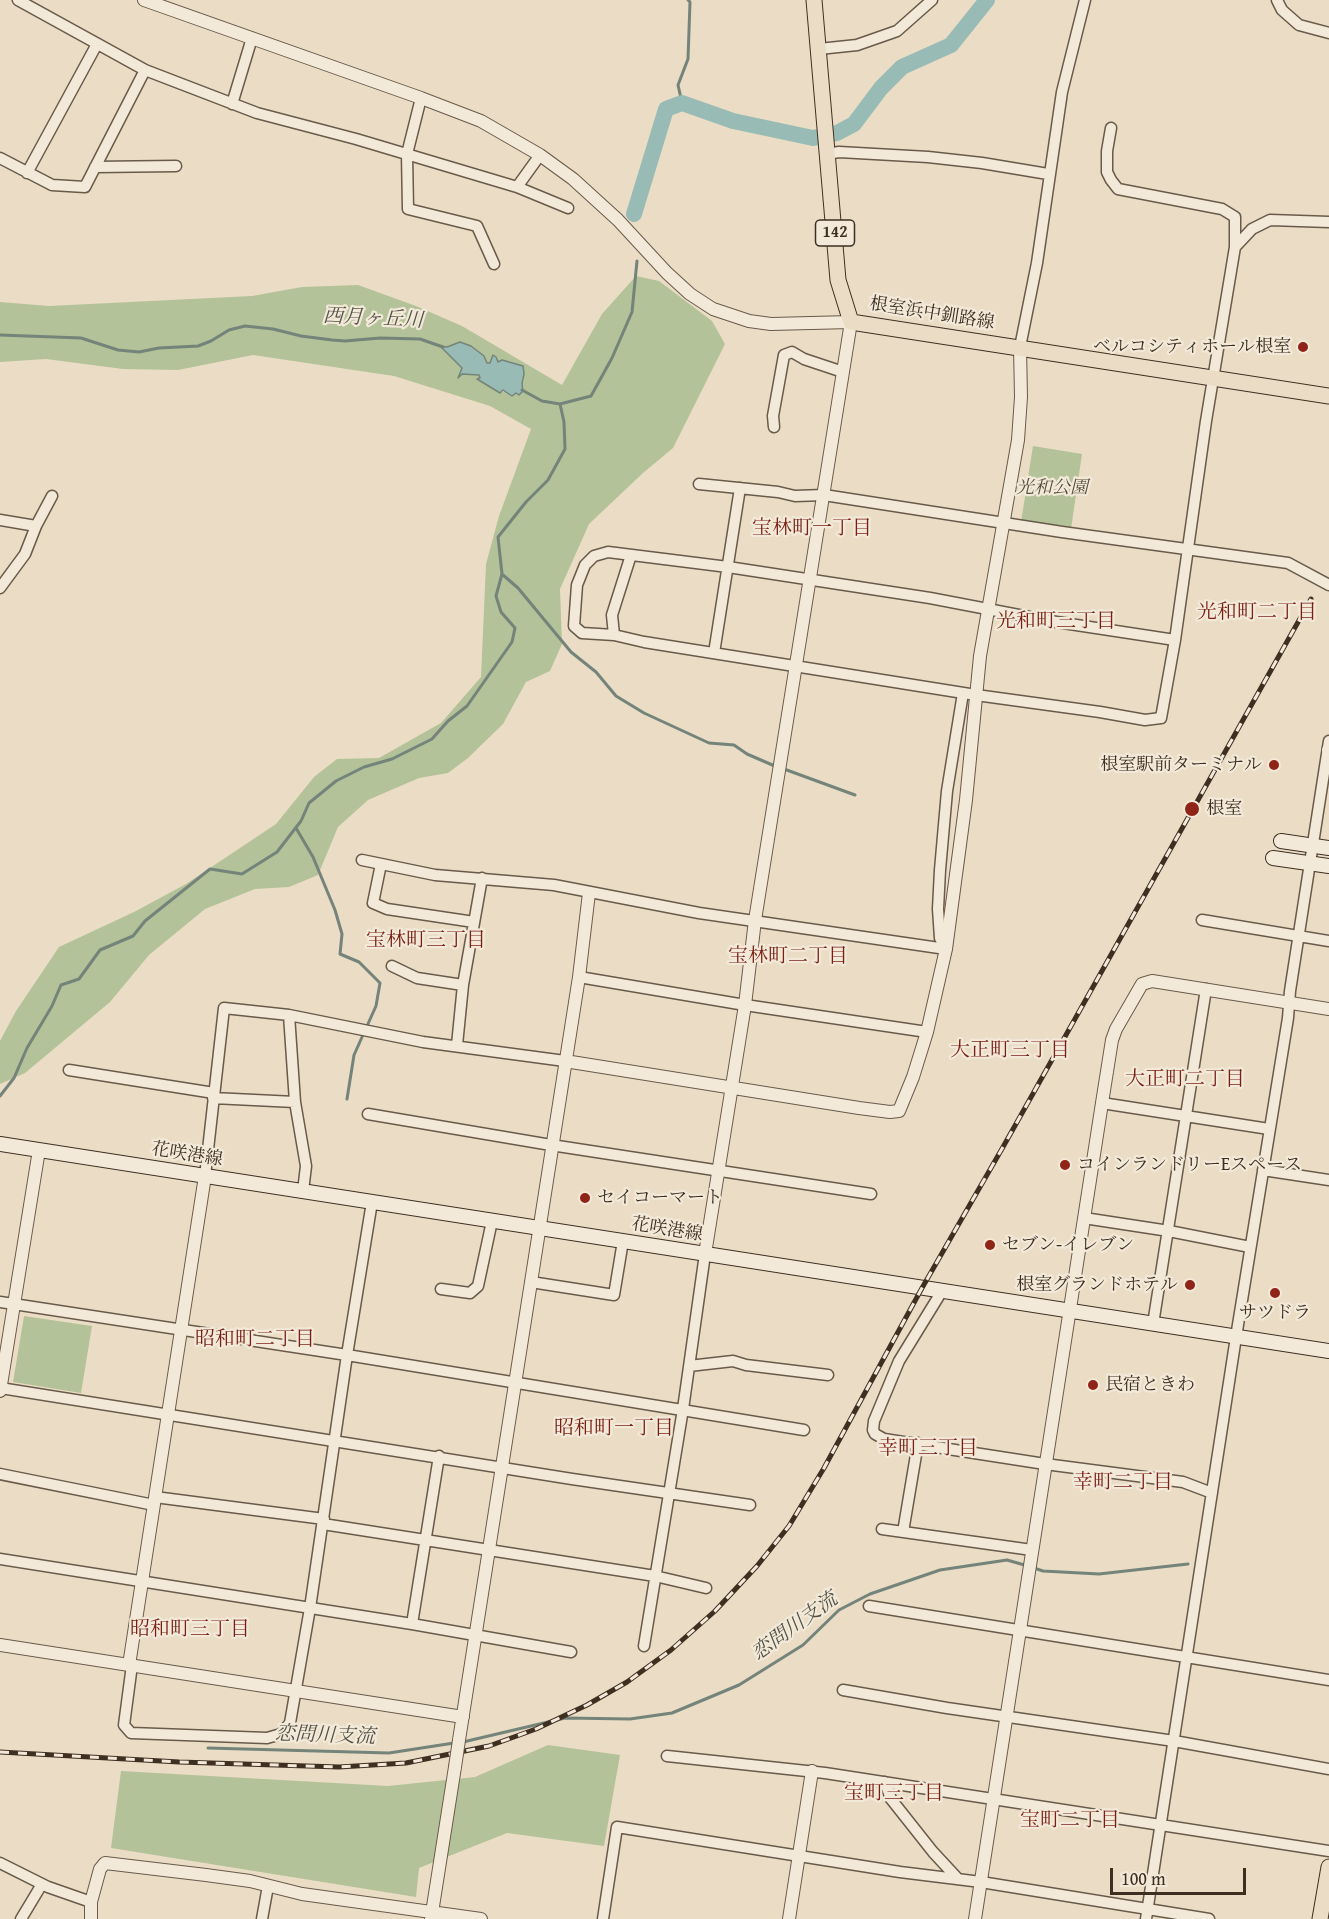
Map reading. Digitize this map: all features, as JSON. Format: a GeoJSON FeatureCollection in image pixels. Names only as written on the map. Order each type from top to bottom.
{"type":"FeatureCollection","features":[{"type":"Feature","properties":{"kind":"main road","name":"根室浜中釧路線"},"geometry":{"type":"LineString","coordinates":[[814,0],[838,280],[851,322],[1329,396]]}},
{"type":"Feature","properties":{"kind":"main road"},"geometry":{"type":"LineString","coordinates":[[1281,841],[1329,848]]}},
{"type":"Feature","properties":{"kind":"main road"},"geometry":{"type":"LineString","coordinates":[[1273,858],[1329,866]]}},
{"type":"Feature","properties":{"kind":"main road","name":"花咲港線"},"geometry":{"type":"LineString","coordinates":[[0,1144],[1329,1351]]}},
{"type":"Feature","properties":{"kind":"main road"},"geometry":{"type":"LineString","coordinates":[[1320,1919],[1329,1866]]}},
{"type":"Feature","properties":{"kind":"street"},"geometry":{"type":"LineString","coordinates":[[18,0],[145,70],[232,104],[517,187],[568,208]]}},
{"type":"Feature","properties":{"kind":"street"},"geometry":{"type":"LineString","coordinates":[[144,0],[481,121],[540,155],[596,199],[667,273],[690,294],[713,309],[738,318],[771,324],[851,322],[755,920],[745,1005],[644,1646]]}},
{"type":"Feature","properties":{"kind":"street"},"geometry":{"type":"LineString","coordinates":[[819,49],[857,45],[897,31],[932,0]]}},
{"type":"Feature","properties":{"kind":"street"},"geometry":{"type":"LineString","coordinates":[[372,1202],[297,1691],[290,1723],[281,1734],[267,1737],[131,1733],[124,1725],[130,1665],[205,1176],[224,1008],[289,1015],[423,1042],[565,1061],[880,1111],[899,1111],[913,1077],[927,1032],[946,949],[966,800],[980,656],[1018,440],[1021,397],[1020,347],[1037,263],[1048,174],[1062,93],[1085,0]]}},
{"type":"Feature","properties":{"kind":"street"},"geometry":{"type":"LineString","coordinates":[[1277,0],[1282,10],[1299,25],[1329,33]]}},
{"type":"Feature","properties":{"kind":"street"},"geometry":{"type":"LineString","coordinates":[[232,104],[252,38]]}},
{"type":"Feature","properties":{"kind":"street"},"geometry":{"type":"LineString","coordinates":[[27,173],[97,44]]}},
{"type":"Feature","properties":{"kind":"street"},"geometry":{"type":"LineString","coordinates":[[0,158],[52,185],[85,187],[145,70]]}},
{"type":"Feature","properties":{"kind":"street"},"geometry":{"type":"LineString","coordinates":[[421,98],[407,154],[408,209],[477,226],[494,264]]}},
{"type":"Feature","properties":{"kind":"street"},"geometry":{"type":"LineString","coordinates":[[1112,128],[1107,151],[1107,172],[1118,189],[1222,209],[1235,217],[1235,247],[1175,640],[1161,718],[1145,720],[963,693],[644,642],[614,635],[582,633],[574,627],[578,585],[585,565],[594,556],[608,552],[728,567],[1175,640]]}},
{"type":"Feature","properties":{"kind":"street"},"geometry":{"type":"LineString","coordinates":[[826,142],[839,152],[928,157],[1048,174]]}},
{"type":"Feature","properties":{"kind":"street"},"geometry":{"type":"LineString","coordinates":[[517,187],[540,155]]}},
{"type":"Feature","properties":{"kind":"street"},"geometry":{"type":"LineString","coordinates":[[96,167],[176,166]]}},
{"type":"Feature","properties":{"kind":"street"},"geometry":{"type":"LineString","coordinates":[[1235,247],[1252,229],[1270,220],[1329,222]]}},
{"type":"Feature","properties":{"kind":"street"},"geometry":{"type":"LineString","coordinates":[[774,428],[773,416],[784,355],[792,352],[804,359],[843,372]]}},
{"type":"Feature","properties":{"kind":"street"},"geometry":{"type":"LineString","coordinates":[[699,484],[795,496],[824,495],[1187,550],[1288,562],[1329,585]]}},
{"type":"Feature","properties":{"kind":"street"},"geometry":{"type":"LineString","coordinates":[[714,653],[740,488]]}},
{"type":"Feature","properties":{"kind":"street"},"geometry":{"type":"LineString","coordinates":[[0,588],[25,554],[52,495]]}},
{"type":"Feature","properties":{"kind":"street"},"geometry":{"type":"LineString","coordinates":[[0,520],[36,526]]}},
{"type":"Feature","properties":{"kind":"street"},"geometry":{"type":"LineString","coordinates":[[614,635],[612,615],[632,555]]}},
{"type":"Feature","properties":{"kind":"street"},"geometry":{"type":"LineString","coordinates":[[946,949],[940,938],[938,909],[940,870],[947,791],[963,693]]}},
{"type":"Feature","properties":{"kind":"street"},"geometry":{"type":"LineString","coordinates":[[1147,1914],[1329,747]]}},
{"type":"Feature","properties":{"kind":"street"},"geometry":{"type":"LineString","coordinates":[[362,860],[435,875],[554,885],[699,913],[946,949]]}},
{"type":"Feature","properties":{"kind":"street"},"geometry":{"type":"LineString","coordinates":[[381,864],[373,903],[387,909],[474,922]]}},
{"type":"Feature","properties":{"kind":"street"},"geometry":{"type":"LineString","coordinates":[[457,1045],[463,985],[482,878]]}},
{"type":"Feature","properties":{"kind":"street"},"geometry":{"type":"LineString","coordinates":[[432,1915],[579,977],[589,893]]}},
{"type":"Feature","properties":{"kind":"street"},"geometry":{"type":"LineString","coordinates":[[1202,920],[1329,941]]}},
{"type":"Feature","properties":{"kind":"street"},"geometry":{"type":"LineString","coordinates":[[392,966],[417,978],[463,985]]}},
{"type":"Feature","properties":{"kind":"street"},"geometry":{"type":"LineString","coordinates":[[579,977],[927,1032]]}},
{"type":"Feature","properties":{"kind":"street"},"geometry":{"type":"LineString","coordinates":[[975,1919],[1102,1103],[1116,1029],[1142,984],[1152,981],[1329,1009]]}},
{"type":"Feature","properties":{"kind":"street"},"geometry":{"type":"LineString","coordinates":[[1153,1324],[1206,989]]}},
{"type":"Feature","properties":{"kind":"street"},"geometry":{"type":"LineString","coordinates":[[289,1015],[295,1102],[306,1166],[303,1191]]}},
{"type":"Feature","properties":{"kind":"street"},"geometry":{"type":"LineString","coordinates":[[69,1070],[213,1096],[295,1102]]}},
{"type":"Feature","properties":{"kind":"street"},"geometry":{"type":"LineString","coordinates":[[1102,1103],[1269,1129]]}},
{"type":"Feature","properties":{"kind":"street"},"geometry":{"type":"LineString","coordinates":[[368,1114],[551,1145],[871,1194]]}},
{"type":"Feature","properties":{"kind":"street"},"geometry":{"type":"LineString","coordinates":[[39,1150],[0,1389],[750,1505]]}},
{"type":"Feature","properties":{"kind":"street"},"geometry":{"type":"LineString","coordinates":[[1263,1170],[1329,1180]]}},
{"type":"Feature","properties":{"kind":"street"},"geometry":{"type":"LineString","coordinates":[[1084,1218],[1169,1231],[1250,1247]]}},
{"type":"Feature","properties":{"kind":"street"},"geometry":{"type":"LineString","coordinates":[[441,1288],[470,1293],[478,1286],[492,1221]]}},
{"type":"Feature","properties":{"kind":"street"},"geometry":{"type":"LineString","coordinates":[[531,1282],[614,1295],[623,1241]]}},
{"type":"Feature","properties":{"kind":"street"},"geometry":{"type":"LineString","coordinates":[[942,1291],[899,1361],[874,1421],[875,1434],[884,1439],[1045,1464],[1183,1482],[1212,1493]]}},
{"type":"Feature","properties":{"kind":"street"},"geometry":{"type":"LineString","coordinates":[[0,1302],[347,1355],[804,1430]]}},
{"type":"Feature","properties":{"kind":"street"},"geometry":{"type":"LineString","coordinates":[[689,1366],[733,1361],[746,1365],[828,1375]]}},
{"type":"Feature","properties":{"kind":"street"},"geometry":{"type":"LineString","coordinates":[[903,1532],[918,1443]]}},
{"type":"Feature","properties":{"kind":"street"},"geometry":{"type":"LineString","coordinates":[[412,1624],[439,1456]]}},
{"type":"Feature","properties":{"kind":"street"},"geometry":{"type":"LineString","coordinates":[[0,1474],[155,1501],[323,1522],[655,1576],[706,1588]]}},
{"type":"Feature","properties":{"kind":"street"},"geometry":{"type":"LineString","coordinates":[[882,1529],[1032,1550]]}},
{"type":"Feature","properties":{"kind":"street"},"geometry":{"type":"LineString","coordinates":[[0,1559],[476,1634],[571,1652]]}},
{"type":"Feature","properties":{"kind":"street"},"geometry":{"type":"LineString","coordinates":[[869,1606],[1329,1680]]}},
{"type":"Feature","properties":{"kind":"street"},"geometry":{"type":"LineString","coordinates":[[0,1645],[463,1717]]}},
{"type":"Feature","properties":{"kind":"street"},"geometry":{"type":"LineString","coordinates":[[843,1690],[1174,1741],[1329,1769]]}},
{"type":"Feature","properties":{"kind":"street"},"geometry":{"type":"LineString","coordinates":[[667,1756],[885,1782],[1329,1851]]}},
{"type":"Feature","properties":{"kind":"street"},"geometry":{"type":"LineString","coordinates":[[789,1919],[812,1772]]}},
{"type":"Feature","properties":{"kind":"street"},"geometry":{"type":"LineString","coordinates":[[885,1782],[891,1799],[933,1852],[958,1879]]}},
{"type":"Feature","properties":{"kind":"street"},"geometry":{"type":"LineString","coordinates":[[603,1919],[617,1827],[900,1872],[981,1882],[1147,1914],[1209,1919]]}},
{"type":"Feature","properties":{"kind":"street"},"geometry":{"type":"LineString","coordinates":[[0,1863],[42,1884],[92,1902]]}},
{"type":"Feature","properties":{"kind":"street"},"geometry":{"type":"LineString","coordinates":[[91,1919],[92,1902],[100,1869],[105,1863],[206,1875],[302,1894],[432,1915],[481,1919]]}},
{"type":"Feature","properties":{"kind":"street"},"geometry":{"type":"LineString","coordinates":[[21,1919],[42,1884]]}},
{"type":"Feature","properties":{"kind":"street"},"geometry":{"type":"LineString","coordinates":[[262,1919],[268,1886]]}},
{"type":"Feature","properties":{"kind":"green space"},"geometry":{"type":"Polygon","coordinates":[[[636,276],[659,281],[712,321],[725,344],[673,448],[589,524],[560,589],[562,644],[550,671],[526,682],[503,724],[468,758],[448,773],[419,778],[368,800],[338,827],[318,875],[289,887],[255,889],[205,909],[149,955],[110,1002],[25,1073],[0,1084],[0,1041],[16,1011],[59,947],[134,912],[186,884],[276,824],[314,777],[337,759],[379,758],[441,723],[481,677],[486,564],[499,516],[531,429],[490,406],[394,376],[253,355],[178,370],[123,369],[46,359],[0,362],[0,302],[49,306],[252,296],[302,287],[358,285],[462,326],[562,385],[602,314],[636,276]],[[471,346],[441,347],[462,368],[458,377],[462,374],[479,375],[481,378],[477,379],[500,393],[522,384],[524,380],[507,362],[492,360],[487,363],[484,356],[471,346]]]}},
{"type":"Feature","properties":{"kind":"green space","name":"光和公園"},"geometry":{"type":"Polygon","coordinates":[[[1033,446],[1082,454],[1071,529],[1021,522],[1033,446]]]}},
{"type":"Feature","properties":{"kind":"green space"},"geometry":{"type":"Polygon","coordinates":[[[24,1316],[92,1326],[81,1393],[13,1382],[24,1316]]]}},
{"type":"Feature","properties":{"kind":"green space"},"geometry":{"type":"Polygon","coordinates":[[[548,1745],[620,1755],[604,1846],[507,1833],[419,1868],[416,1897],[111,1848],[121,1771],[388,1786],[475,1777],[548,1745]]]}},
{"type":"Feature","properties":{"kind":"water"},"geometry":{"type":"Polygon","coordinates":[[[460,342],[471,346],[484,356],[487,363],[490,363],[493,355],[498,362],[502,360],[523,366],[523,391],[519,395],[516,393],[512,396],[503,390],[500,393],[477,379],[480,378],[479,375],[462,374],[458,378],[462,368],[440,346],[447,347],[460,342]]]}},
{"type":"Feature","properties":{"kind":"waterway"},"geometry":{"type":"LineString","coordinates":[[682,103],[678,85],[688,59],[690,2],[688,0]]}},
{"type":"Feature","properties":{"kind":"waterway","name":"西月ヶ丘川"},"geometry":{"type":"LineString","coordinates":[[634,214],[666,109],[682,103],[733,121],[813,138],[837,133],[854,124],[881,88],[902,67],[951,45],[987,0]]}},
{"type":"Feature","properties":{"kind":"waterway","name":"西月ヶ丘川"},"geometry":{"type":"LineString","coordinates":[[522,390],[542,401],[560,404],[591,396],[612,358],[632,312],[637,261]]}},
{"type":"Feature","properties":{"kind":"waterway","name":"西月ヶ丘川"},"geometry":{"type":"LineString","coordinates":[[0,335],[81,338],[118,350],[139,352],[159,348],[198,346],[229,330],[245,326],[345,341],[380,338],[420,339],[443,347]]}},
{"type":"Feature","properties":{"kind":"waterway"},"geometry":{"type":"LineString","coordinates":[[0,1096],[14,1078],[27,1048],[52,1006],[61,985],[79,979],[100,950],[133,936],[145,921],[210,869],[242,874],[277,852],[301,821],[309,803],[336,781],[364,767],[392,759],[432,739],[448,721],[467,706],[512,642],[515,628],[501,612],[496,596],[502,574],[498,537],[526,502],[548,480],[565,449],[564,422],[560,404]]}},
{"type":"Feature","properties":{"kind":"waterway"},"geometry":{"type":"LineString","coordinates":[[503,575],[518,588],[571,652],[596,672],[616,696],[644,713],[709,743],[734,745],[747,754],[777,767]]}},
{"type":"Feature","properties":{"kind":"waterway"},"geometry":{"type":"LineString","coordinates":[[784,769],[855,795]]}},
{"type":"Feature","properties":{"kind":"waterway"},"geometry":{"type":"LineString","coordinates":[[296,828],[313,857],[335,910],[342,934],[340,954],[359,962],[380,983],[376,1006],[354,1055],[347,1099]]}},
{"type":"Feature","properties":{"kind":"waterway","name":"恋問川支流"},"geometry":{"type":"LineString","coordinates":[[463,1742],[565,1718],[630,1719],[672,1713],[739,1685],[803,1645],[839,1610],[870,1594],[940,1570],[1007,1560],[1028,1566]]}},
{"type":"Feature","properties":{"kind":"waterway","name":"恋問川支流"},"geometry":{"type":"LineString","coordinates":[[1034,1568],[1043,1571],[1099,1574],[1188,1564]]}},
{"type":"Feature","properties":{"kind":"waterway","name":"恋問川支流"},"geometry":{"type":"LineString","coordinates":[[208,1748],[389,1753],[454,1743]]}},
{"type":"Feature","properties":{"kind":"railway"},"geometry":{"type":"LineString","coordinates":[[0,1752],[179,1762],[339,1767],[406,1763],[489,1746],[536,1729],[587,1705],[627,1682],[671,1650],[715,1611],[757,1566],[789,1526],[824,1468],[922,1288],[1311,599]]}},
{"type":"Feature","properties":{"kind":"place","name":"ベルコシティホール根室"},"geometry":{"type":"Point","coordinates":[1303,347]}},
{"type":"Feature","properties":{"kind":"place","name":"根室駅前ターミナル"},"geometry":{"type":"Point","coordinates":[1274,765]}},
{"type":"Feature","properties":{"kind":"place","name":"根室"},"geometry":{"type":"Point","coordinates":[1192,809]}},
{"type":"Feature","properties":{"kind":"place","name":"コインランドリーEスペース"},"geometry":{"type":"Point","coordinates":[1065,1165]}},
{"type":"Feature","properties":{"kind":"place","name":"セイコーマート"},"geometry":{"type":"Point","coordinates":[585,1198]}},
{"type":"Feature","properties":{"kind":"place","name":"セブン-イレブン"},"geometry":{"type":"Point","coordinates":[990,1245]}},
{"type":"Feature","properties":{"kind":"place","name":"根室グランドホテル"},"geometry":{"type":"Point","coordinates":[1190,1285]}},
{"type":"Feature","properties":{"kind":"place","name":"サツドラ"},"geometry":{"type":"Point","coordinates":[1275,1293]}},
{"type":"Feature","properties":{"kind":"place","name":"民宿ときわ"},"geometry":{"type":"Point","coordinates":[1093,1385]}},
{"type":"Feature","properties":{"kind":"district","name":"宝林町一丁目"},"geometry":{"type":"Point","coordinates":[812,529]}},
{"type":"Feature","properties":{"kind":"district","name":"光和町二丁目"},"geometry":{"type":"Point","coordinates":[1257,613]}},
{"type":"Feature","properties":{"kind":"district","name":"光和町三丁目"},"geometry":{"type":"Point","coordinates":[1056,622]}},
{"type":"Feature","properties":{"kind":"district","name":"宝林町三丁目"},"geometry":{"type":"Point","coordinates":[426,941]}},
{"type":"Feature","properties":{"kind":"district","name":"宝林町二丁目"},"geometry":{"type":"Point","coordinates":[788,957]}},
{"type":"Feature","properties":{"kind":"district","name":"大正町三丁目"},"geometry":{"type":"Point","coordinates":[1010,1051]}},
{"type":"Feature","properties":{"kind":"district","name":"大正町二丁目"},"geometry":{"type":"Point","coordinates":[1185,1080]}},
{"type":"Feature","properties":{"kind":"district","name":"昭和町二丁目"},"geometry":{"type":"Point","coordinates":[255,1340]}},
{"type":"Feature","properties":{"kind":"district","name":"昭和町一丁目"},"geometry":{"type":"Point","coordinates":[614,1429]}},
{"type":"Feature","properties":{"kind":"district","name":"幸町三丁目"},"geometry":{"type":"Point","coordinates":[928,1449]}},
{"type":"Feature","properties":{"kind":"district","name":"幸町二丁目"},"geometry":{"type":"Point","coordinates":[1123,1483]}},
{"type":"Feature","properties":{"kind":"district","name":"昭和町三丁目"},"geometry":{"type":"Point","coordinates":[190,1630]}},
{"type":"Feature","properties":{"kind":"district","name":"宝町三丁目"},"geometry":{"type":"Point","coordinates":[894,1794]}},
{"type":"Feature","properties":{"kind":"district","name":"宝町二丁目"},"geometry":{"type":"Point","coordinates":[1070,1821]}}]}
